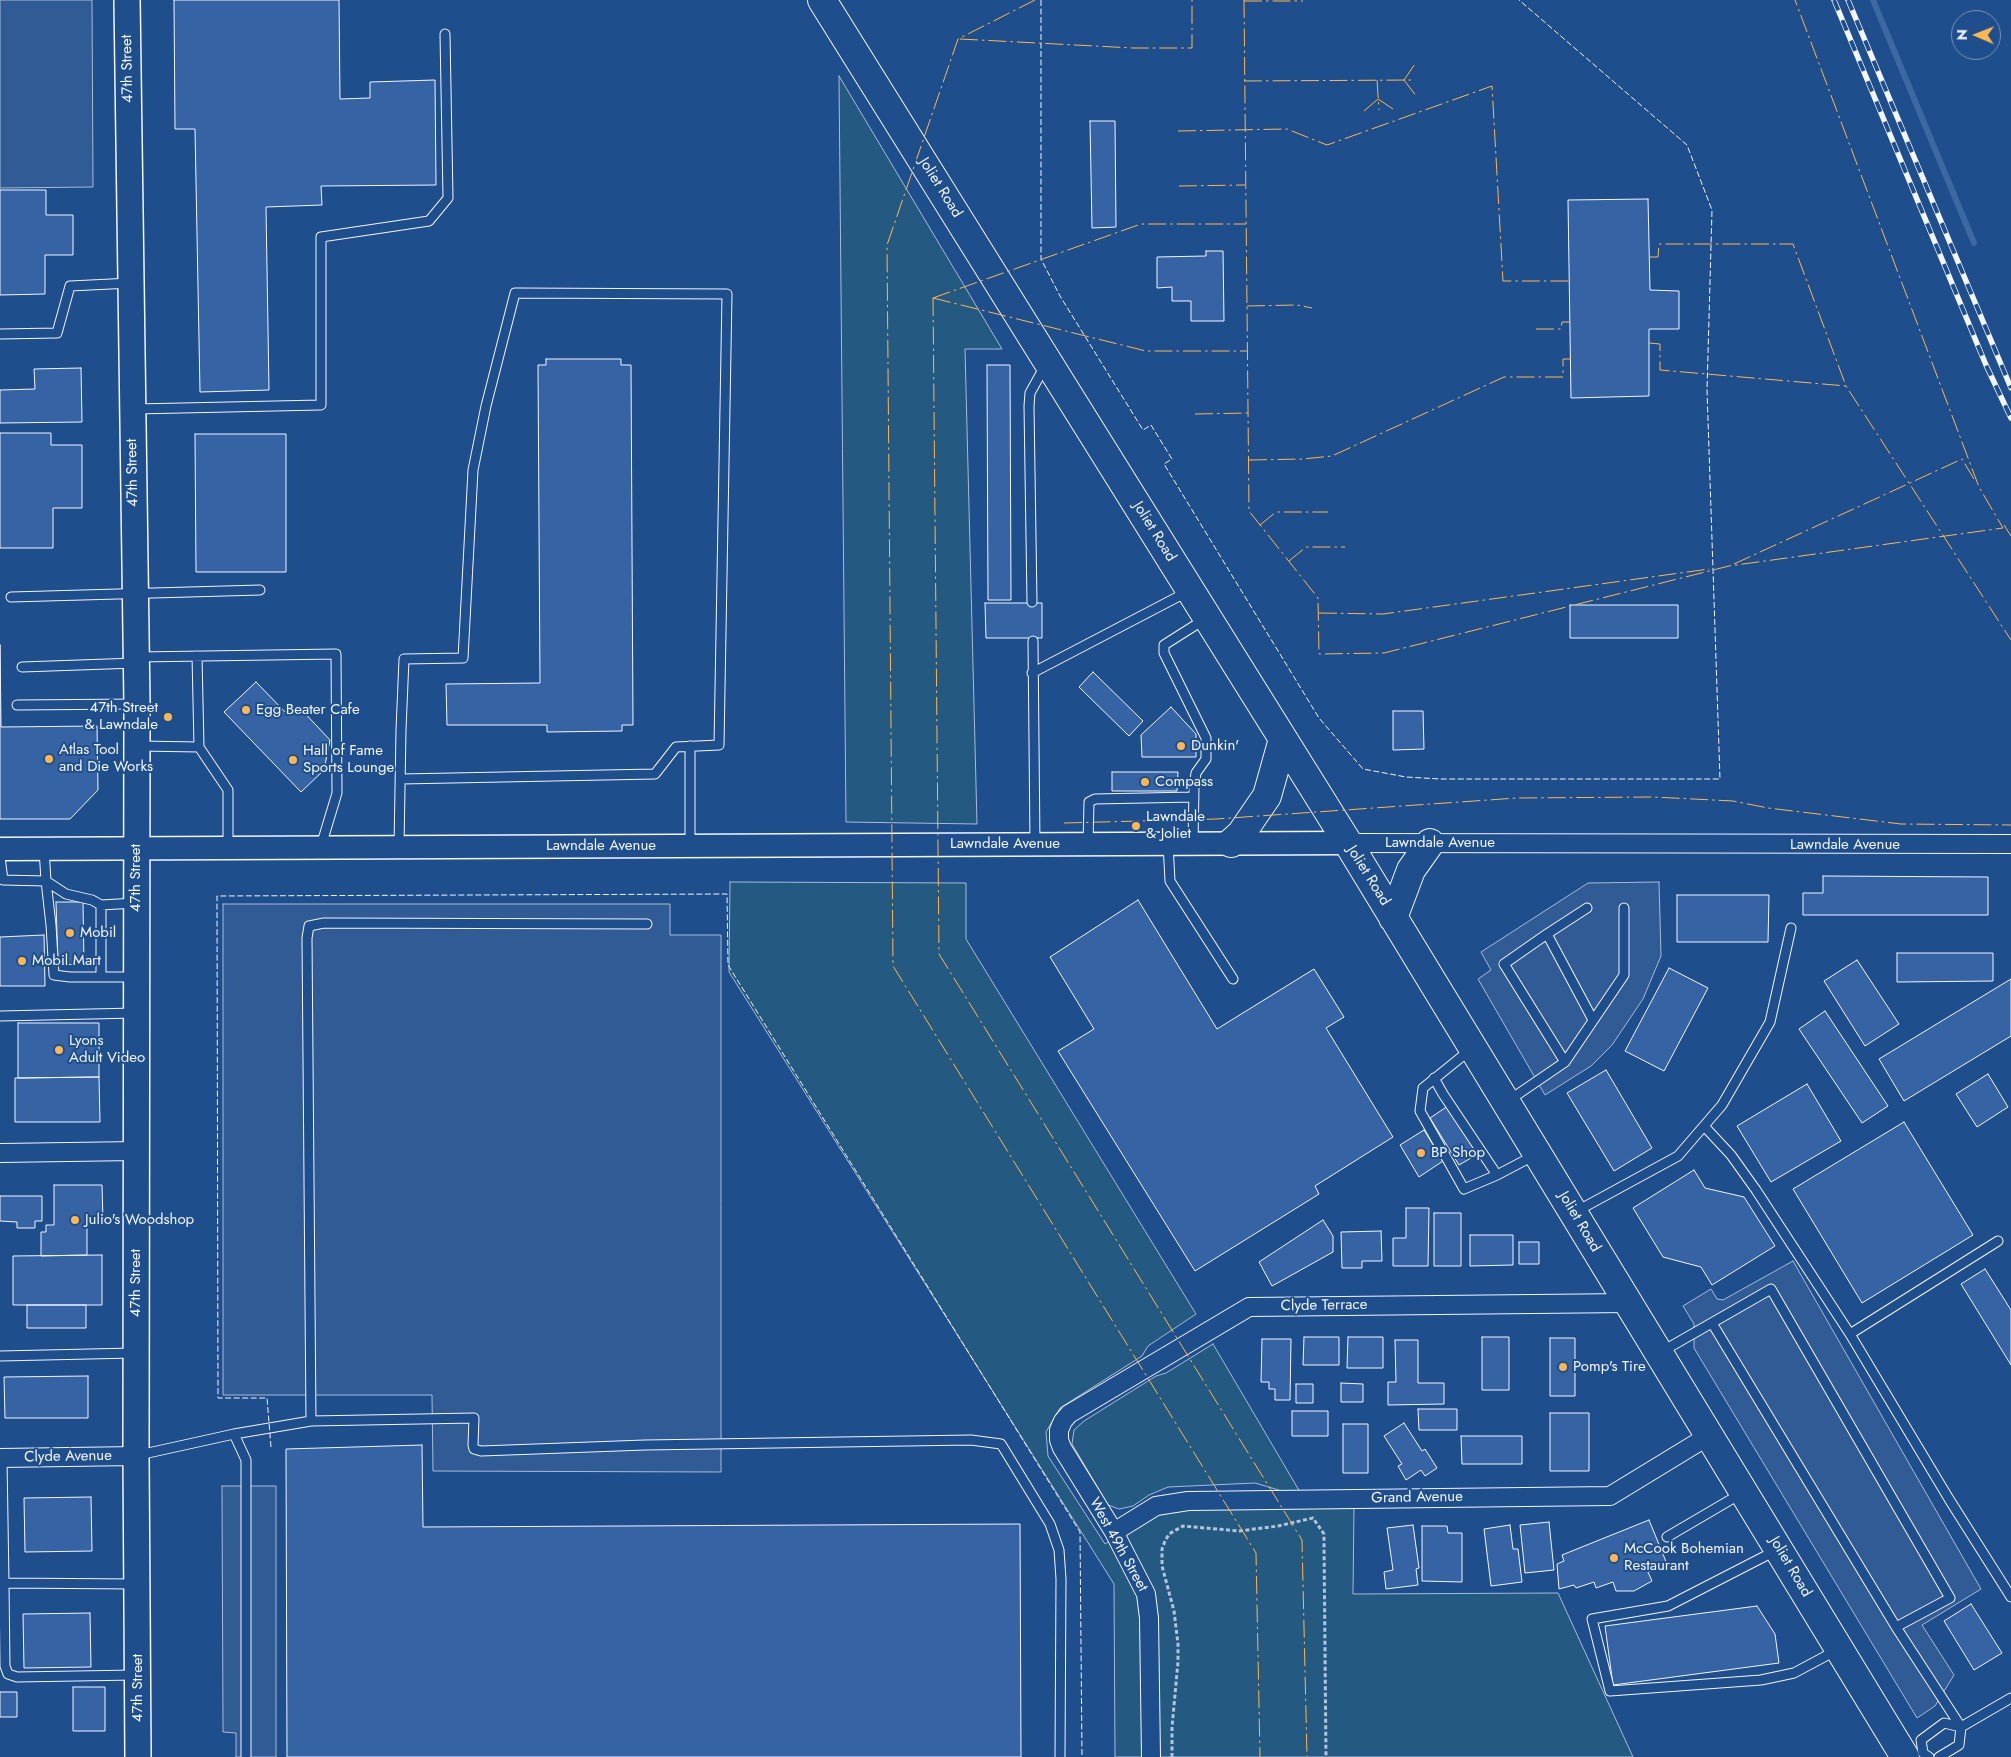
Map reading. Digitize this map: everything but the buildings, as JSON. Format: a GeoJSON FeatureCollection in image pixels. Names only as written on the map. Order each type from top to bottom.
{"type":"FeatureCollection","features":[{"type":"Feature","properties":{"kind":"main road","name":"47th Street"},"geometry":{"type":"LineString","coordinates":[[127,0],[137,704],[136,1456],[138,1757]]}},
{"type":"Feature","properties":{"kind":"main road","name":"Joliet Road"},"geometry":{"type":"LineString","coordinates":[[822,0],[1348,843],[1658,1354],[1710,1435],[1840,1648],[1919,1756]]}},
{"type":"Feature","properties":{"kind":"main road"},"geometry":{"type":"LineString","coordinates":[[1231,843],[1241,834],[1267,796],[1283,739]]}},
{"type":"Feature","properties":{"kind":"main road"},"geometry":{"type":"LineString","coordinates":[[1394,918],[1411,870],[1430,843]]}},
{"type":"Feature","properties":{"kind":"street","name":"Lawndale Avenue"},"geometry":{"type":"LineString","coordinates":[[0,849],[1193,843],[2011,844]]}},
{"type":"Feature","properties":{"kind":"street"},"geometry":{"type":"LineString","coordinates":[[0,1153],[136,1151]]}},
{"type":"Feature","properties":{"kind":"street","name":"Clyde Terrace"},"geometry":{"type":"LineString","coordinates":[[1059,1430],[1069,1414],[1249,1307],[1628,1303]]}},
{"type":"Feature","properties":{"kind":"street","name":"West 49th Street"},"geometry":{"type":"LineString","coordinates":[[1059,1430],[1059,1440],[1062,1448],[1114,1532],[1142,1582],[1149,1605],[1151,1757]]}},
{"type":"Feature","properties":{"kind":"street","name":"Grand Avenue"},"geometry":{"type":"LineString","coordinates":[[1114,1532],[1156,1506],[1188,1501],[1610,1496],[1710,1435]]}},
{"type":"Feature","properties":{"kind":"street","name":"Clyde Avenue"},"geometry":{"type":"LineString","coordinates":[[1,1458],[136,1456]]}},
{"type":"Feature","properties":{"kind":"lane"},"geometry":{"type":"LineString","coordinates":[[132,409],[321,405],[321,237],[429,220],[448,198],[445,34]]}},
{"type":"Feature","properties":{"kind":"lane"},"geometry":{"type":"LineString","coordinates":[[0,334],[57,333],[70,286],[131,283]]}},
{"type":"Feature","properties":{"kind":"lane"},"geometry":{"type":"LineString","coordinates":[[399,847],[404,659],[463,658],[473,470],[486,406],[515,293],[727,294],[719,744],[676,746],[655,774],[401,779]]}},
{"type":"Feature","properties":{"kind":"lane"},"geometry":{"type":"LineString","coordinates":[[1032,602],[1029,406],[1030,393],[1048,362]]}},
{"type":"Feature","properties":{"kind":"lane"},"geometry":{"type":"LineString","coordinates":[[11,598],[260,590]]}},
{"type":"Feature","properties":{"kind":"lane"},"geometry":{"type":"LineString","coordinates":[[1032,673],[1190,590]]}},
{"type":"Feature","properties":{"kind":"lane"},"geometry":{"type":"LineString","coordinates":[[1193,843],[1196,773],[1206,758],[1206,738],[1164,653],[1164,645],[1207,617]]}},
{"type":"Feature","properties":{"kind":"lane"},"geometry":{"type":"LineString","coordinates":[[1033,641],[1035,844]]}},
{"type":"Feature","properties":{"kind":"lane"},"geometry":{"type":"LineString","coordinates":[[22,666],[197,656],[336,654],[338,793],[320,847]]}},
{"type":"Feature","properties":{"kind":"lane"},"geometry":{"type":"LineString","coordinates":[[197,656],[199,748],[228,790],[228,848]]}},
{"type":"Feature","properties":{"kind":"lane"},"geometry":{"type":"LineString","coordinates":[[17,705],[137,704]]}},
{"type":"Feature","properties":{"kind":"lane"},"geometry":{"type":"LineString","coordinates":[[136,746],[199,748]]}},
{"type":"Feature","properties":{"kind":"lane"},"geometry":{"type":"LineString","coordinates":[[690,746],[690,846]]}},
{"type":"Feature","properties":{"kind":"lane"},"geometry":{"type":"LineString","coordinates":[[1088,844],[1089,802],[1095,799],[1194,797]]}},
{"type":"Feature","properties":{"kind":"lane"},"geometry":{"type":"LineString","coordinates":[[1168,844],[1170,881],[1233,979]]}},
{"type":"Feature","properties":{"kind":"lane"},"geometry":{"type":"LineString","coordinates":[[44,849],[52,925],[54,976],[136,977]]}},
{"type":"Feature","properties":{"kind":"lane"},"geometry":{"type":"LineString","coordinates":[[0,857],[3,880],[46,881],[66,894],[92,900],[101,906],[136,903]]}},
{"type":"Feature","properties":{"kind":"lane"},"geometry":{"type":"LineString","coordinates":[[101,906],[101,977]]}},
{"type":"Feature","properties":{"kind":"lane"},"geometry":{"type":"LineString","coordinates":[[1565,1062],[1504,964],[1587,908]]}},
{"type":"Feature","properties":{"kind":"lane"},"geometry":{"type":"LineString","coordinates":[[1506,1102],[1565,1062],[1624,975],[1624,908]]}},
{"type":"Feature","properties":{"kind":"lane"},"geometry":{"type":"LineString","coordinates":[[311,1420],[307,948],[309,926],[324,923],[647,924]]}},
{"type":"Feature","properties":{"kind":"lane"},"geometry":{"type":"LineString","coordinates":[[1573,1213],[1678,1156],[1722,1105],[1770,1022],[1791,928]]}},
{"type":"Feature","properties":{"kind":"lane"},"geometry":{"type":"LineString","coordinates":[[1547,934],[1594,1020]]}},
{"type":"Feature","properties":{"kind":"lane"},"geometry":{"type":"LineString","coordinates":[[0,1016],[136,1013]]}},
{"type":"Feature","properties":{"kind":"lane"},"geometry":{"type":"LineString","coordinates":[[1472,1048],[1423,1088],[1420,1111],[1464,1189],[1538,1154]]}},
{"type":"Feature","properties":{"kind":"lane"},"geometry":{"type":"LineString","coordinates":[[1434,1078],[1447,1101],[1497,1175]]}},
{"type":"Feature","properties":{"kind":"lane"},"geometry":{"type":"LineString","coordinates":[[1704,1126],[1731,1156],[1756,1190],[1850,1334],[1949,1499],[2011,1596]]}},
{"type":"Feature","properties":{"kind":"lane"},"geometry":{"type":"LineString","coordinates":[[1850,1334],[1998,1241]]}},
{"type":"Feature","properties":{"kind":"lane"},"geometry":{"type":"LineString","coordinates":[[1658,1354],[1771,1289],[1950,1598],[1896,1628]]}},
{"type":"Feature","properties":{"kind":"lane"},"geometry":{"type":"LineString","coordinates":[[1712,1323],[1896,1628],[1962,1727],[1958,1745],[1939,1757]]}},
{"type":"Feature","properties":{"kind":"lane"},"geometry":{"type":"LineString","coordinates":[[0,1356],[136,1353]]}},
{"type":"Feature","properties":{"kind":"lane"},"geometry":{"type":"LineString","coordinates":[[136,1456],[234,1434],[311,1420],[474,1418],[473,1445],[474,1449],[480,1451],[645,1445],[921,1440],[970,1440],[1001,1444],[1050,1524],[1059,1550],[1061,1579],[1060,1757]]}},
{"type":"Feature","properties":{"kind":"lane"},"geometry":{"type":"LineString","coordinates":[[234,1434],[246,1460],[246,1757]]}},
{"type":"Feature","properties":{"kind":"lane"},"geometry":{"type":"LineString","coordinates":[[1,1458],[5,1666],[8,1674],[17,1676],[138,1675]]}},
{"type":"Feature","properties":{"kind":"lane"},"geometry":{"type":"LineString","coordinates":[[1667,1537],[1744,1491]]}},
{"type":"Feature","properties":{"kind":"lane"},"geometry":{"type":"LineString","coordinates":[[1779,1549],[1668,1606],[1592,1619],[1610,1691],[1761,1680],[1794,1673],[1840,1648]]}},
{"type":"Feature","properties":{"kind":"lane"},"geometry":{"type":"LineString","coordinates":[[4,1583],[137,1584]]}},
{"type":"Feature","properties":{"kind":"lane"},"geometry":{"type":"LineString","coordinates":[[1919,1756],[1921,1740],[1944,1723],[1962,1727],[2011,1698]]}},
{"type":"Feature","properties":{"kind":"path"},"geometry":{"type":"LineString","coordinates":[[1172,1757],[1172,1728],[1178,1644],[1174,1611],[1162,1566],[1162,1549],[1169,1534],[1184,1526],[1239,1531],[1278,1526],[1313,1518],[1324,1534],[1326,1757]]}},
{"type":"Feature","properties":{"kind":"shaded area"},"geometry":{"type":"Polygon","coordinates":[[[0,0],[92,0],[93,187],[0,188],[0,0]]]}},
{"type":"Feature","properties":{"kind":"shaded area"},"geometry":{"type":"Polygon","coordinates":[[[839,76],[1002,349],[965,349],[977,824],[846,822],[839,76]]]}},
{"type":"Feature","properties":{"kind":"shaded area"},"geometry":{"type":"Polygon","coordinates":[[[730,882],[966,883],[966,939],[1196,1314],[1148,1346],[1142,1356],[1060,1408],[1046,1432],[1048,1456],[1105,1544],[1155,1511],[1354,1505],[1353,1594],[1558,1593],[1633,1757],[1115,1757],[1114,1584],[729,972],[730,882]]]}},
{"type":"Feature","properties":{"kind":"shaded area"},"geometry":{"type":"Polygon","coordinates":[[[1659,882],[1661,956],[1643,999],[1612,1045],[1591,1066],[1545,1095],[1478,979],[1491,970],[1481,952],[1588,883],[1659,882]]]}},
{"type":"Feature","properties":{"kind":"shaded area"},"geometry":{"type":"Polygon","coordinates":[[[223,904],[670,904],[670,935],[721,935],[721,1472],[433,1471],[432,1395],[223,1395],[223,904]]]}},
{"type":"Feature","properties":{"kind":"shaded area"},"geometry":{"type":"Polygon","coordinates":[[[1793,1261],[1981,1589],[1922,1625],[1954,1675],[1935,1706],[1917,1718],[1694,1348],[1694,1324],[1683,1306],[1711,1289],[1717,1299],[1723,1300],[1793,1261]]]}},
{"type":"Feature","properties":{"kind":"shaded area"},"geometry":{"type":"Polygon","coordinates":[[[1213,1344],[1300,1492],[1282,1491],[1255,1483],[1168,1487],[1149,1495],[1133,1506],[1119,1509],[1108,1505],[1072,1444],[1074,1430],[1084,1421],[1156,1376],[1166,1373],[1213,1344]]]}},
{"type":"Feature","properties":{"kind":"shaded area"},"geometry":{"type":"Polygon","coordinates":[[[222,1486],[276,1486],[276,1757],[236,1757],[236,1733],[223,1732],[222,1486]]]}},
{"type":"Feature","properties":{"kind":"waterway"},"geometry":{"type":"LineString","coordinates":[[1873,0],[1974,243]]}},
{"type":"Feature","properties":{"kind":"railway"},"geometry":{"type":"LineString","coordinates":[[1834,0],[1986,365],[2011,418]]}},
{"type":"Feature","properties":{"kind":"railway"},"geometry":{"type":"LineString","coordinates":[[1848,0],[2011,388]]}},
{"type":"Feature","properties":{"kind":"fence"},"geometry":{"type":"LineString","coordinates":[[1041,0],[1041,259],[1060,296],[1143,430],[1151,425],[1172,459],[1164,464],[1319,718],[1363,769],[1406,777],[1440,779],[1720,779],[1707,390],[1712,210],[1687,145],[1519,0]]}},
{"type":"Feature","properties":{"kind":"fence"},"geometry":{"type":"LineString","coordinates":[[271,1447],[267,1398],[218,1398],[217,896],[727,894],[728,965],[1080,1532],[1082,1757]]}},
{"type":"Feature","properties":{"kind":"power"},"geometry":{"type":"LineString","coordinates":[[1035,0],[958,39],[887,245],[893,966],[1256,1553],[1260,1757]]}},
{"type":"Feature","properties":{"kind":"power"},"geometry":{"type":"LineString","coordinates":[[960,39],[1133,48],[1192,48],[1192,0]]}},
{"type":"Feature","properties":{"kind":"power"},"geometry":{"type":"LineString","coordinates":[[1244,0],[1249,511],[1318,598],[1319,654],[1384,653],[1729,566],[2003,528],[1979,487],[1795,0]]}},
{"type":"Feature","properties":{"kind":"power"},"geometry":{"type":"LineString","coordinates":[[1244,1],[1303,1]]}},
{"type":"Feature","properties":{"kind":"power"},"geometry":{"type":"LineString","coordinates":[[1404,80],[1415,64]]}},
{"type":"Feature","properties":{"kind":"power"},"geometry":{"type":"LineString","coordinates":[[1377,80],[1379,110]]}},
{"type":"Feature","properties":{"kind":"power"},"geometry":{"type":"LineString","coordinates":[[1404,80],[1417,97]]}},
{"type":"Feature","properties":{"kind":"power"},"geometry":{"type":"LineString","coordinates":[[1244,81],[1415,80]]}},
{"type":"Feature","properties":{"kind":"power"},"geometry":{"type":"LineString","coordinates":[[1178,131],[1287,129],[1327,145],[1492,86],[1503,281],[1570,281]]}},
{"type":"Feature","properties":{"kind":"power"},"geometry":{"type":"LineString","coordinates":[[1378,99],[1396,111]]}},
{"type":"Feature","properties":{"kind":"power"},"geometry":{"type":"LineString","coordinates":[[1364,111],[1378,99]]}},
{"type":"Feature","properties":{"kind":"power"},"geometry":{"type":"LineString","coordinates":[[1179,186],[1245,185]]}},
{"type":"Feature","properties":{"kind":"power"},"geometry":{"type":"LineString","coordinates":[[933,298],[1141,224],[1246,224]]}},
{"type":"Feature","properties":{"kind":"power"},"geometry":{"type":"LineString","coordinates":[[1649,257],[1658,257],[1659,244],[1793,244],[1846,386],[2011,640]]}},
{"type":"Feature","properties":{"kind":"power"},"geometry":{"type":"LineString","coordinates":[[933,298],[939,954],[1302,1540],[1307,1757]]}},
{"type":"Feature","properties":{"kind":"power"},"geometry":{"type":"LineString","coordinates":[[933,298],[1146,351],[1247,351]]}},
{"type":"Feature","properties":{"kind":"power"},"geometry":{"type":"LineString","coordinates":[[1247,306],[1297,305],[1312,308]]}},
{"type":"Feature","properties":{"kind":"power"},"geometry":{"type":"LineString","coordinates":[[1536,329],[1561,329],[1562,322],[1570,322]]}},
{"type":"Feature","properties":{"kind":"power"},"geometry":{"type":"LineString","coordinates":[[1649,343],[1660,344],[1660,370],[1846,386]]}},
{"type":"Feature","properties":{"kind":"power"},"geometry":{"type":"LineString","coordinates":[[1249,460],[1303,459],[1332,456],[1504,377],[1563,377],[1563,359],[1571,359]]}},
{"type":"Feature","properties":{"kind":"power"},"geometry":{"type":"LineString","coordinates":[[1195,414],[1248,413]]}},
{"type":"Feature","properties":{"kind":"power"},"geometry":{"type":"LineString","coordinates":[[1734,564],[1962,459],[1974,479]]}},
{"type":"Feature","properties":{"kind":"power"},"geometry":{"type":"LineString","coordinates":[[1260,525],[1276,512],[1328,512]]}},
{"type":"Feature","properties":{"kind":"power"},"geometry":{"type":"LineString","coordinates":[[2004,525],[2011,536]]}},
{"type":"Feature","properties":{"kind":"power"},"geometry":{"type":"LineString","coordinates":[[1289,561],[1306,547],[1345,547]]}},
{"type":"Feature","properties":{"kind":"power"},"geometry":{"type":"LineString","coordinates":[[1319,613],[1383,614],[1709,569]]}},
{"type":"Feature","properties":{"kind":"power"},"geometry":{"type":"LineString","coordinates":[[1064,823],[1216,819],[1517,798],[1653,797],[1733,801],[1768,808],[1901,824],[2011,825]]}},
{"type":"Feature","properties":{"kind":"place","name":"Egg Beater Cafe"},"geometry":{"type":"Point","coordinates":[246,710]}},
{"type":"Feature","properties":{"kind":"place","name":"47th Street & Lawndale"},"geometry":{"type":"Point","coordinates":[168,717]}},
{"type":"Feature","properties":{"kind":"place","name":"Dunkin'"},"geometry":{"type":"Point","coordinates":[1181,746]}},
{"type":"Feature","properties":{"kind":"place","name":"Atlas Tool and Die Works"},"geometry":{"type":"Point","coordinates":[49,759]}},
{"type":"Feature","properties":{"kind":"place","name":"Hall of Fame Sports Lounge"},"geometry":{"type":"Point","coordinates":[293,760]}},
{"type":"Feature","properties":{"kind":"place","name":"Compass"},"geometry":{"type":"Point","coordinates":[1145,782]}},
{"type":"Feature","properties":{"kind":"place","name":"Lawndale & Joliet"},"geometry":{"type":"Point","coordinates":[1136,826]}},
{"type":"Feature","properties":{"kind":"place","name":"Mobil"},"geometry":{"type":"Point","coordinates":[70,933]}},
{"type":"Feature","properties":{"kind":"place","name":"Mobil Mart"},"geometry":{"type":"Point","coordinates":[22,961]}},
{"type":"Feature","properties":{"kind":"place","name":"Lyons Adult Video"},"geometry":{"type":"Point","coordinates":[59,1050]}},
{"type":"Feature","properties":{"kind":"place","name":"BP Shop"},"geometry":{"type":"Point","coordinates":[1421,1153]}},
{"type":"Feature","properties":{"kind":"place","name":"Julio's Woodshop"},"geometry":{"type":"Point","coordinates":[75,1220]}},
{"type":"Feature","properties":{"kind":"place","name":"Pomp's Tire"},"geometry":{"type":"Point","coordinates":[1563,1367]}},
{"type":"Feature","properties":{"kind":"place","name":"McCook Bohemian Restaurant"},"geometry":{"type":"Point","coordinates":[1614,1558]}}]}
